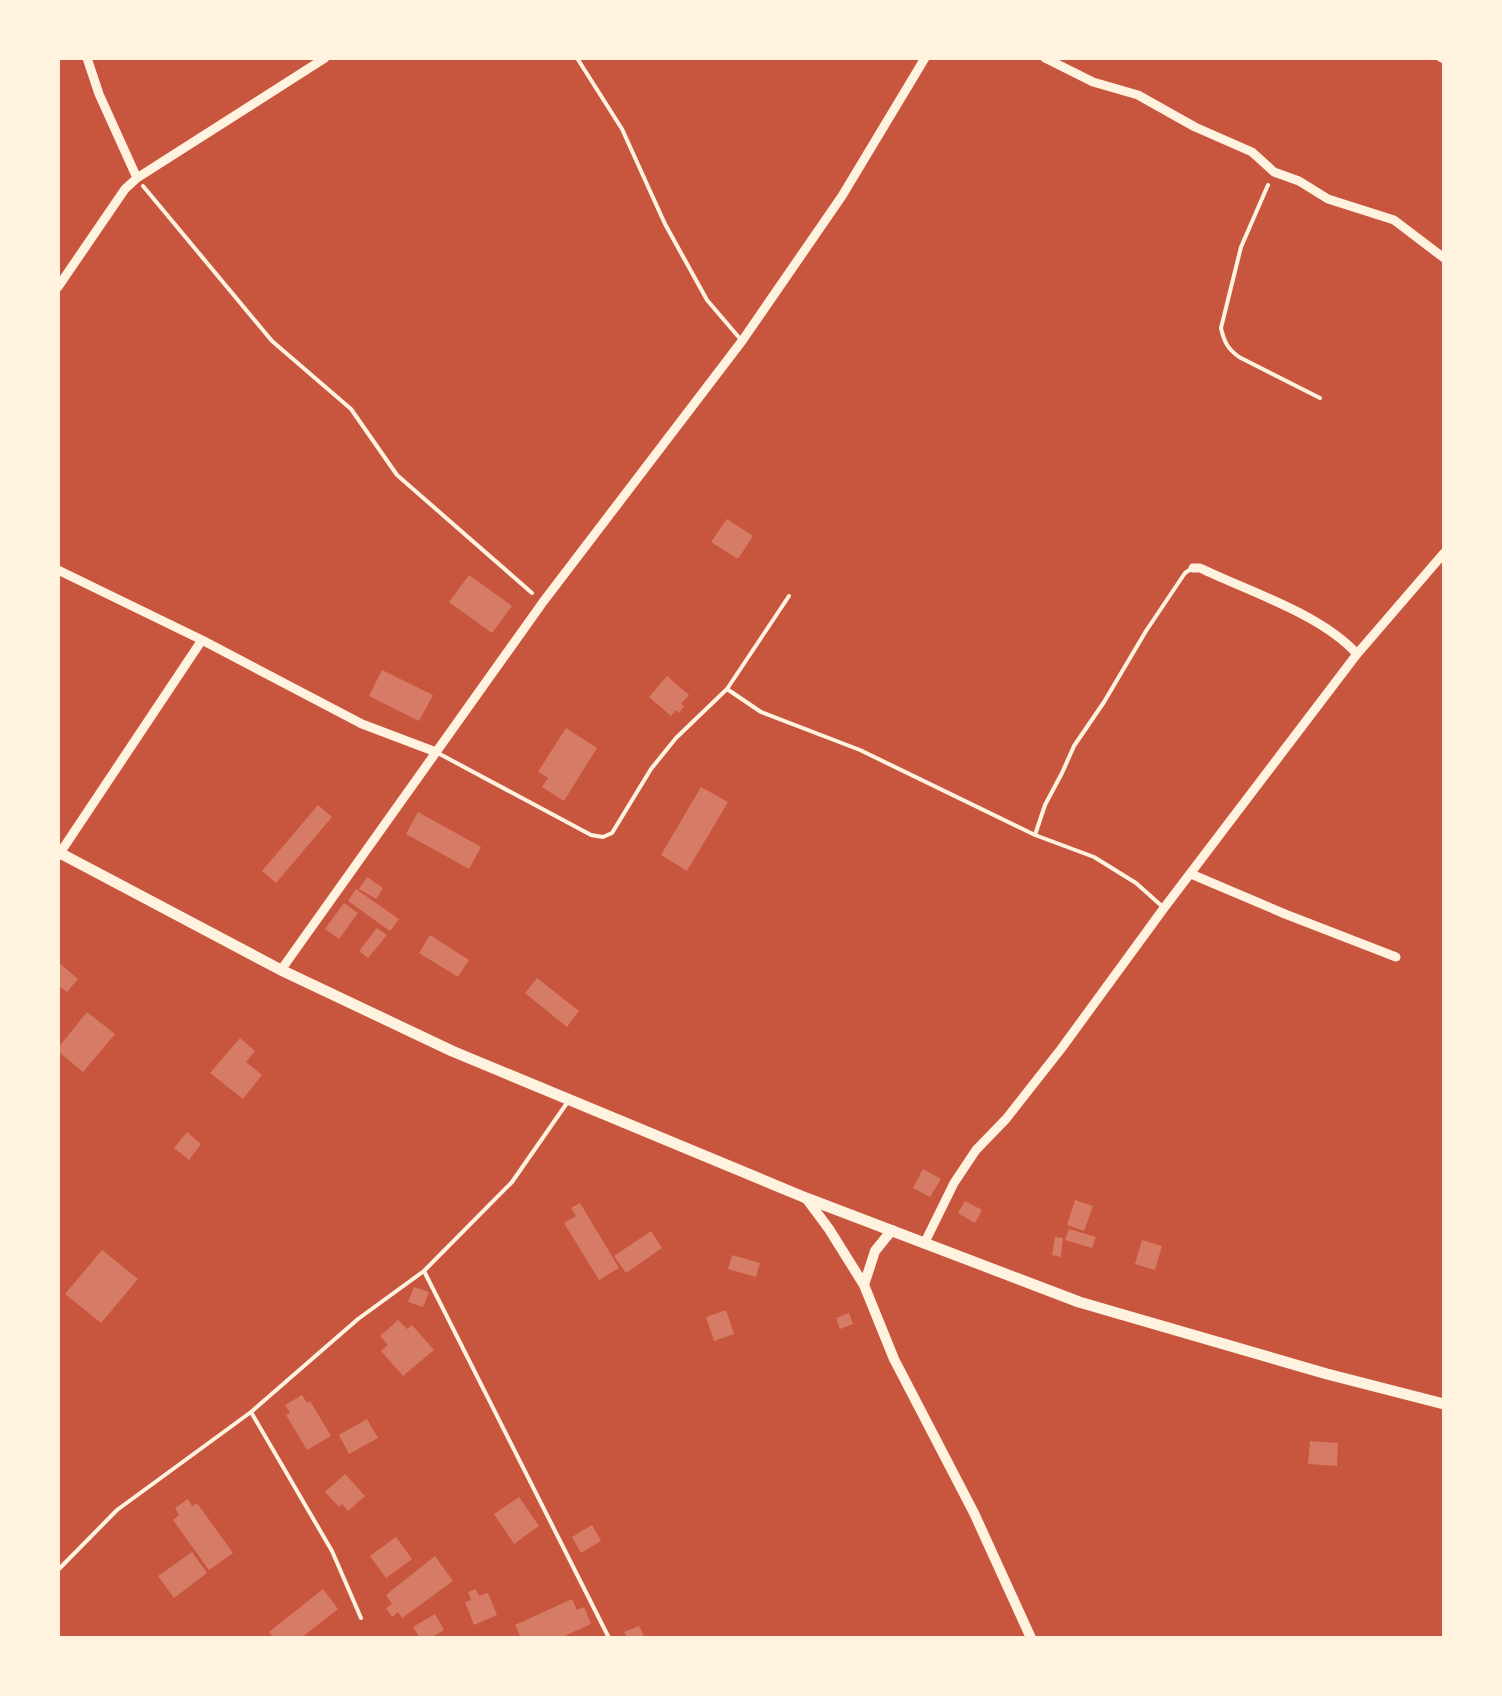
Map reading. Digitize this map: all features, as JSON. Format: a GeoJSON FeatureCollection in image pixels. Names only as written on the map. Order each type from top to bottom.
{"type":"FeatureCollection","features":[{"type":"Feature","properties":{"kind":"main road"},"geometry":{"type":"LineString","coordinates":[[58,854],[281,970],[452,1051],[806,1198],[1078,1302],[1444,1404]]}},
{"type":"Feature","properties":{"kind":"street"},"geometry":{"type":"LineString","coordinates":[[88,58],[99,94],[137,178]]}},
{"type":"Feature","properties":{"kind":"street"},"geometry":{"type":"LineString","coordinates":[[58,288],[125,189],[137,178],[325,58]]}},
{"type":"Feature","properties":{"kind":"street"},"geometry":{"type":"LineString","coordinates":[[281,970],[543,602],[742,340],[842,196],[925,58]]}},
{"type":"Feature","properties":{"kind":"street"},"geometry":{"type":"LineString","coordinates":[[1045,58],[1093,82],[1138,94],[1195,127],[1252,152],[1274,172],[1299,180],[1328,198],[1394,220],[1444,258]]}},
{"type":"Feature","properties":{"kind":"street"},"geometry":{"type":"LineString","coordinates":[[924,1244],[954,1183],[976,1150],[1061,1049],[1357,654],[1444,553]]}},
{"type":"Feature","properties":{"kind":"street"},"geometry":{"type":"LineString","coordinates":[[1192,568],[1200,568],[1314,620],[1357,654]]}},
{"type":"Feature","properties":{"kind":"street"},"geometry":{"type":"LineString","coordinates":[[58,570],[362,724],[436,752]]}},
{"type":"Feature","properties":{"kind":"street"},"geometry":{"type":"LineString","coordinates":[[58,854],[202,640]]}},
{"type":"Feature","properties":{"kind":"street"},"geometry":{"type":"LineString","coordinates":[[1190,874],[1396,957]]}},
{"type":"Feature","properties":{"kind":"street"},"geometry":{"type":"LineString","coordinates":[[806,1198],[864,1285],[894,1359],[974,1513],[1031,1638]]}},
{"type":"Feature","properties":{"kind":"street"},"geometry":{"type":"LineString","coordinates":[[864,1285],[876,1252],[892,1230]]}},
{"type":"Feature","properties":{"kind":"lane"},"geometry":{"type":"LineString","coordinates":[[577,58],[622,129],[665,224],[707,300],[742,340]]}},
{"type":"Feature","properties":{"kind":"lane"},"geometry":{"type":"LineString","coordinates":[[1034,835],[1074,746],[1185,573],[1192,568]]}},
{"type":"Feature","properties":{"kind":"lane"},"geometry":{"type":"LineString","coordinates":[[436,752],[603,838],[612,833],[651,769],[676,738],[727,689],[790,596]]}},
{"type":"Feature","properties":{"kind":"lane"},"geometry":{"type":"LineString","coordinates":[[727,689],[762,712],[860,750],[1034,835],[1094,857],[1136,883],[1164,908]]}},
{"type":"Feature","properties":{"kind":"lane"},"geometry":{"type":"LineString","coordinates":[[58,1570],[117,1510],[250,1412],[358,1319],[424,1272],[512,1182],[569,1100]]}},
{"type":"Feature","properties":{"kind":"lane"},"geometry":{"type":"LineString","coordinates":[[424,1272],[609,1638]]}},
{"type":"Feature","properties":{"kind":"lane"},"geometry":{"type":"LineString","coordinates":[[250,1412],[332,1551],[361,1618]]}},
{"type":"Feature","properties":{"kind":"path"},"geometry":{"type":"LineString","coordinates":[[1437,58],[1444,62]]}},
{"type":"Feature","properties":{"kind":"path"},"geometry":{"type":"LineString","coordinates":[[1274,172],[1241,247],[1221,328],[1230,351],[1320,398]]}},
{"type":"Feature","properties":{"kind":"path"},"geometry":{"type":"LineString","coordinates":[[137,178],[272,341],[351,409],[397,475],[543,602]]}},
{"type":"Feature","properties":{"kind":"building"},"geometry":{"type":"Polygon","coordinates":[[[727,519],[753,536],[738,559],[711,542],[727,519]]]}},
{"type":"Feature","properties":{"kind":"building"},"geometry":{"type":"Polygon","coordinates":[[[469,575],[512,606],[492,633],[449,602],[469,575]]]}},
{"type":"Feature","properties":{"kind":"building"},"geometry":{"type":"Polygon","coordinates":[[[382,670],[433,695],[419,721],[369,696],[382,670]]]}},
{"type":"Feature","properties":{"kind":"building"},"geometry":{"type":"Polygon","coordinates":[[[667,676],[689,695],[679,713],[676,710],[671,716],[649,697],[667,676]]]}},
{"type":"Feature","properties":{"kind":"building"},"geometry":{"type":"Polygon","coordinates":[[[566,728],[597,748],[564,801],[542,787],[548,778],[538,772],[566,728]]]}},
{"type":"Feature","properties":{"kind":"building"},"geometry":{"type":"Polygon","coordinates":[[[701,787],[728,802],[687,871],[661,855],[701,787]]]}},
{"type":"Feature","properties":{"kind":"building"},"geometry":{"type":"Polygon","coordinates":[[[318,805],[332,817],[276,883],[262,871],[318,805]]]}},
{"type":"Feature","properties":{"kind":"building"},"geometry":{"type":"Polygon","coordinates":[[[418,812],[481,847],[469,869],[406,834],[418,812]]]}},
{"type":"Feature","properties":{"kind":"building"},"geometry":{"type":"Polygon","coordinates":[[[367,877],[383,888],[376,899],[359,889],[367,877]]]}},
{"type":"Feature","properties":{"kind":"building"},"geometry":{"type":"Polygon","coordinates":[[[356,889],[399,919],[390,931],[348,901],[356,889]]]}},
{"type":"Feature","properties":{"kind":"building"},"geometry":{"type":"Polygon","coordinates":[[[344,903],[358,913],[339,939],[325,929],[344,903]]]}},
{"type":"Feature","properties":{"kind":"building"},"geometry":{"type":"Polygon","coordinates":[[[377,928],[387,935],[368,958],[359,951],[377,928]]]}},
{"type":"Feature","properties":{"kind":"building"},"geometry":{"type":"Polygon","coordinates":[[[430,935],[469,960],[458,977],[419,953],[430,935]]]}},
{"type":"Feature","properties":{"kind":"building"},"geometry":{"type":"Polygon","coordinates":[[[58,962],[78,979],[67,992],[58,985],[58,962]]]}},
{"type":"Feature","properties":{"kind":"building"},"geometry":{"type":"Polygon","coordinates":[[[537,978],[579,1011],[567,1027],[525,993],[537,978]]]}},
{"type":"Feature","properties":{"kind":"building"},"geometry":{"type":"Polygon","coordinates":[[[87,1012],[115,1034],[83,1072],[58,1048],[87,1012]]]}},
{"type":"Feature","properties":{"kind":"building"},"geometry":{"type":"Polygon","coordinates":[[[240,1038],[255,1051],[246,1062],[262,1075],[243,1099],[210,1073],[240,1038]]]}},
{"type":"Feature","properties":{"kind":"building"},"geometry":{"type":"Polygon","coordinates":[[[187,1132],[201,1144],[189,1160],[174,1148],[187,1132]]]}},
{"type":"Feature","properties":{"kind":"building"},"geometry":{"type":"Polygon","coordinates":[[[923,1169],[941,1179],[930,1197],[913,1188],[923,1169]]]}},
{"type":"Feature","properties":{"kind":"building"},"geometry":{"type":"Polygon","coordinates":[[[1075,1200],[1093,1206],[1084,1231],[1067,1225],[1075,1200]]]}},
{"type":"Feature","properties":{"kind":"building"},"geometry":{"type":"Polygon","coordinates":[[[965,1201],[982,1210],[975,1223],[958,1213],[965,1201]]]}},
{"type":"Feature","properties":{"kind":"building"},"geometry":{"type":"Polygon","coordinates":[[[580,1203],[619,1268],[599,1280],[564,1223],[576,1216],[571,1208],[580,1203]]]}},
{"type":"Feature","properties":{"kind":"building"},"geometry":{"type":"Polygon","coordinates":[[[1069,1229],[1096,1237],[1092,1248],[1065,1240],[1069,1229]]]}},
{"type":"Feature","properties":{"kind":"building"},"geometry":{"type":"Polygon","coordinates":[[[651,1231],[662,1248],[626,1273],[614,1256],[651,1231]]]}},
{"type":"Feature","properties":{"kind":"building"},"geometry":{"type":"Polygon","coordinates":[[[1055,1237],[1063,1238],[1061,1257],[1052,1255],[1055,1237]]]}},
{"type":"Feature","properties":{"kind":"building"},"geometry":{"type":"Polygon","coordinates":[[[1142,1240],[1162,1246],[1155,1270],[1135,1264],[1142,1240]]]}},
{"type":"Feature","properties":{"kind":"building"},"geometry":{"type":"Polygon","coordinates":[[[102,1250],[138,1279],[101,1323],[65,1294],[102,1250]]]}},
{"type":"Feature","properties":{"kind":"building"},"geometry":{"type":"Polygon","coordinates":[[[732,1255],[760,1263],[756,1277],[728,1269],[732,1255]]]}},
{"type":"Feature","properties":{"kind":"building"},"geometry":{"type":"Polygon","coordinates":[[[414,1287],[429,1292],[423,1307],[408,1302],[414,1287]]]}},
{"type":"Feature","properties":{"kind":"building"},"geometry":{"type":"Polygon","coordinates":[[[726,1310],[734,1334],[714,1341],[706,1317],[726,1310]]]}},
{"type":"Feature","properties":{"kind":"building"},"geometry":{"type":"Polygon","coordinates":[[[849,1313],[853,1324],[840,1329],[836,1318],[849,1313]]]}},
{"type":"Feature","properties":{"kind":"building"},"geometry":{"type":"Polygon","coordinates":[[[398,1320],[407,1329],[412,1325],[434,1350],[403,1376],[381,1351],[388,1345],[380,1336],[398,1320]]]}},
{"type":"Feature","properties":{"kind":"building"},"geometry":{"type":"Polygon","coordinates":[[[302,1395],[307,1403],[310,1401],[331,1436],[307,1450],[286,1415],[290,1413],[285,1405],[302,1395]]]}},
{"type":"Feature","properties":{"kind":"building"},"geometry":{"type":"Polygon","coordinates":[[[367,1419],[378,1438],[349,1454],[339,1435],[367,1419]]]}},
{"type":"Feature","properties":{"kind":"building"},"geometry":{"type":"Polygon","coordinates":[[[1310,1441],[1338,1443],[1337,1466],[1308,1464],[1310,1441]]]}},
{"type":"Feature","properties":{"kind":"building"},"geometry":{"type":"Polygon","coordinates":[[[345,1474],[365,1496],[348,1511],[325,1492],[345,1474]]]}},
{"type":"Feature","properties":{"kind":"building"},"geometry":{"type":"Polygon","coordinates":[[[519,1497],[539,1526],[514,1544],[494,1514],[519,1497]]]}},
{"type":"Feature","properties":{"kind":"building"},"geometry":{"type":"Polygon","coordinates":[[[188,1499],[192,1506],[197,1503],[233,1553],[209,1570],[173,1520],[179,1515],[175,1508],[188,1499]]]}},
{"type":"Feature","properties":{"kind":"building"},"geometry":{"type":"Polygon","coordinates":[[[592,1525],[601,1541],[581,1553],[572,1537],[592,1525]]]}},
{"type":"Feature","properties":{"kind":"building"},"geometry":{"type":"Polygon","coordinates":[[[396,1537],[412,1559],[386,1578],[370,1556],[396,1537]]]}},
{"type":"Feature","properties":{"kind":"building"},"geometry":{"type":"Polygon","coordinates":[[[192,1552],[207,1573],[174,1598],[158,1576],[192,1552]]]}},
{"type":"Feature","properties":{"kind":"building"},"geometry":{"type":"Polygon","coordinates":[[[435,1556],[453,1581],[402,1618],[398,1612],[392,1617],[386,1608],[392,1604],[386,1595],[435,1556]]]}},
{"type":"Feature","properties":{"kind":"building"},"geometry":{"type":"Polygon","coordinates":[[[323,1589],[338,1609],[301,1638],[274,1638],[269,1632],[323,1589]]]}},
{"type":"Feature","properties":{"kind":"building"},"geometry":{"type":"Polygon","coordinates":[[[476,1589],[479,1596],[488,1593],[497,1615],[474,1625],[465,1602],[471,1600],[468,1592],[476,1589]]]}},
{"type":"Feature","properties":{"kind":"building"},"geometry":{"type":"Polygon","coordinates":[[[572,1599],[577,1610],[584,1607],[591,1624],[560,1638],[521,1638],[515,1625],[572,1599]]]}},
{"type":"Feature","properties":{"kind":"building"},"geometry":{"type":"Polygon","coordinates":[[[435,1614],[444,1630],[430,1638],[420,1638],[413,1627],[435,1614]]]}},
{"type":"Feature","properties":{"kind":"building"},"geometry":{"type":"Polygon","coordinates":[[[639,1626],[645,1638],[627,1638],[624,1632],[639,1626]]]}}]}
